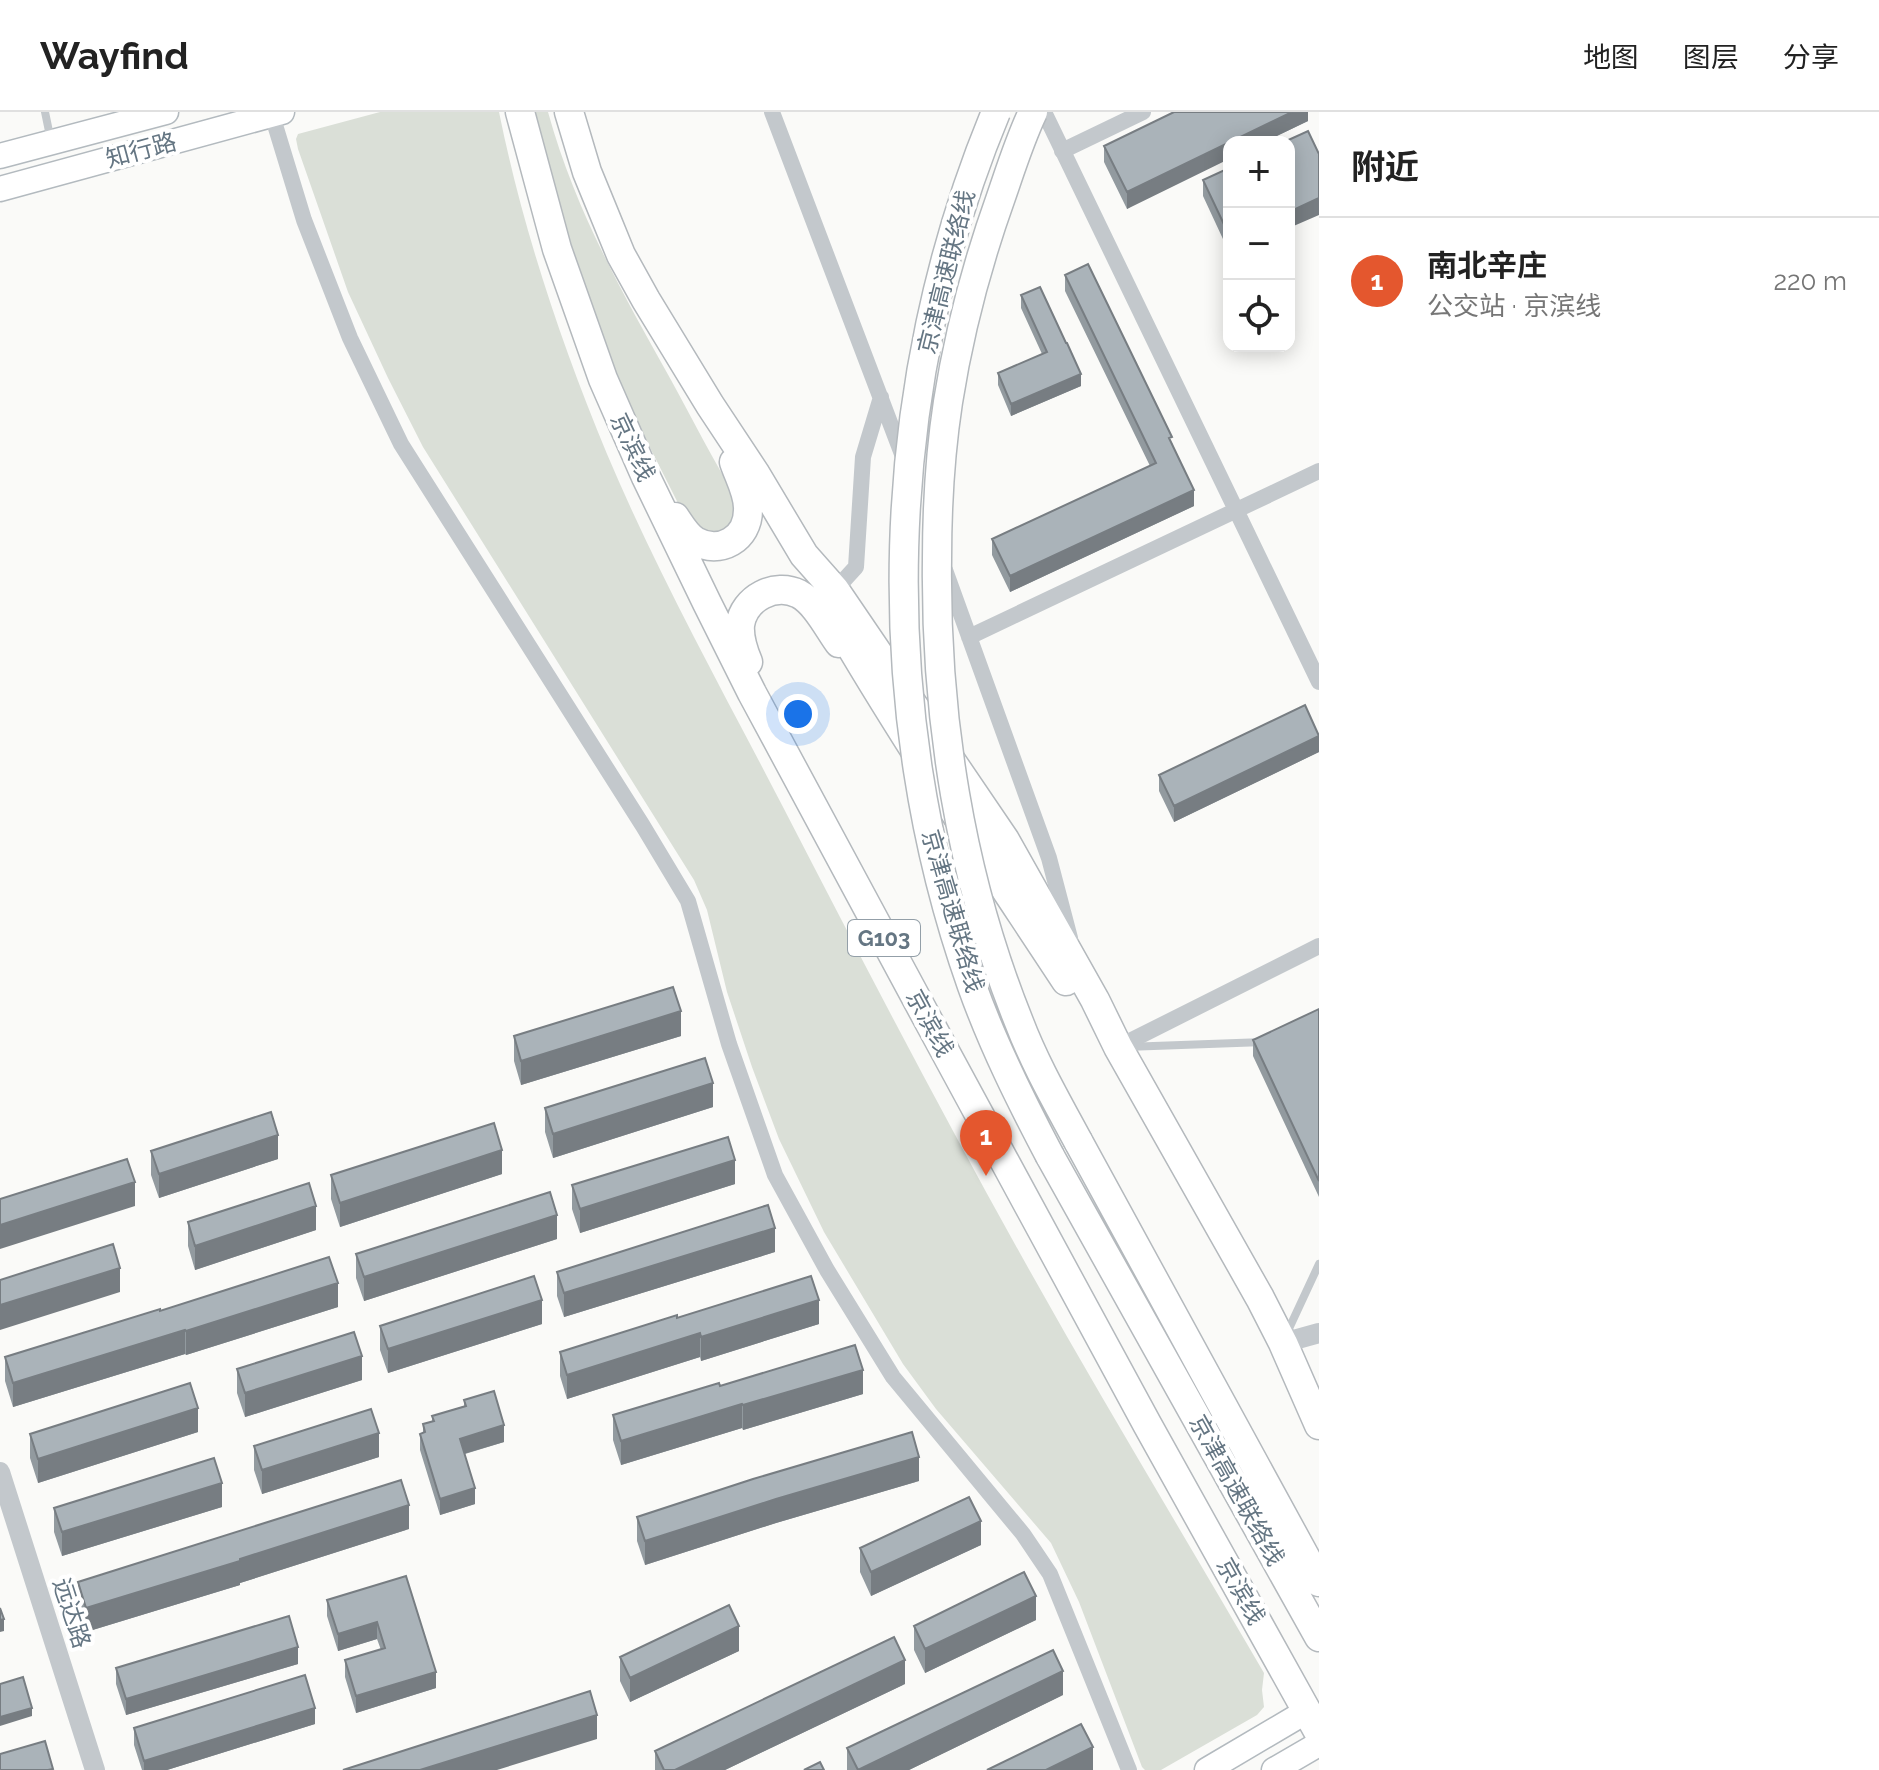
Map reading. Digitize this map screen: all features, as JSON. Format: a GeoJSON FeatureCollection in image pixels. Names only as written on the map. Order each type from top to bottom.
{"type":"FeatureCollection","features":[{"type":"Feature","properties":{"kind":"highway","name":"京滨线"},"geometry":{"type":"LineString","coordinates":[[520,112],[557,249],[603,379],[707,603],[752,693],[1147,1424],[1313,1722]]}},
{"type":"Feature","properties":{"kind":"highway"},"geometry":{"type":"LineString","coordinates":[[569,112],[587,172],[621,255],[646,300],[804,555],[821,594],[884,700],[1086,1011],[1118,1047]]}},
{"type":"Feature","properties":{"kind":"highway","name":"京津高速联络线"},"geometry":{"type":"LineString","coordinates":[[996,112],[978,156],[942,274],[920,378],[910,445],[905,527],[907,660],[911,720],[926,817],[972,986],[1021,1102],[1319,1637]]}},
{"type":"Feature","properties":{"kind":"highway","name":"京津高速联络线"},"geometry":{"type":"LineString","coordinates":[[1033,112],[987,237],[959,342],[937,507],[941,688],[966,850],[1002,976],[1037,1064],[1319,1582]]}},
{"type":"Feature","properties":{"kind":"highway"},"geometry":{"type":"LineString","coordinates":[[622,422],[639,446],[686,534],[712,547],[725,546],[737,539],[745,528],[748,500],[710,405]]}},
{"type":"Feature","properties":{"kind":"highway"},"geometry":{"type":"LineString","coordinates":[[804,555],[835,590],[1005,840],[1252,1284],[1283,1343],[1319,1425]]}},
{"type":"Feature","properties":{"kind":"highway"},"geometry":{"type":"LineString","coordinates":[[789,762],[780,729],[741,643],[743,615],[752,602],[763,594],[789,590],[803,596],[884,700]]}},
{"type":"Feature","properties":{"kind":"main road","name":"知行路"},"geometry":{"type":"LineString","coordinates":[[0,156],[166,112]]}},
{"type":"Feature","properties":{"kind":"main road","name":"知行路"},"geometry":{"type":"LineString","coordinates":[[0,189],[277,113]]}},
{"type":"Feature","properties":{"kind":"main road"},"geometry":{"type":"LineString","coordinates":[[1207,1770],[1313,1722]]}},
{"type":"Feature","properties":{"kind":"main road"},"geometry":{"type":"LineString","coordinates":[[1274,1770],[1319,1744]]}},
{"type":"Feature","properties":{"kind":"street"},"geometry":{"type":"LineString","coordinates":[[772,112],[881,397],[1049,858],[1077,966]]}},
{"type":"Feature","properties":{"kind":"street"},"geometry":{"type":"LineString","coordinates":[[1044,112],[1319,682]]}},
{"type":"Feature","properties":{"kind":"street"},"geometry":{"type":"LineString","coordinates":[[1062,151],[1143,112]]}},
{"type":"Feature","properties":{"kind":"street"},"geometry":{"type":"LineString","coordinates":[[277,113],[304,220],[350,338],[401,444],[688,901],[729,1044],[775,1175],[827,1270],[893,1377],[1023,1534],[1050,1574],[1129,1770]]}},
{"type":"Feature","properties":{"kind":"street"},"geometry":{"type":"LineString","coordinates":[[835,590],[856,567],[863,457],[881,397]]}},
{"type":"Feature","properties":{"kind":"street"},"geometry":{"type":"LineString","coordinates":[[969,637],[1319,471]]}},
{"type":"Feature","properties":{"kind":"street"},"geometry":{"type":"LineString","coordinates":[[1118,1047],[1319,946]]}},
{"type":"Feature","properties":{"kind":"street"},"geometry":{"type":"LineString","coordinates":[[1283,1343],[1319,1333]]}},
{"type":"Feature","properties":{"kind":"street","name":"远达路"},"geometry":{"type":"LineString","coordinates":[[0,1472],[95,1770]]}},
{"type":"Feature","properties":{"kind":"lane"},"geometry":{"type":"LineString","coordinates":[[45,112],[51,142]]}},
{"type":"Feature","properties":{"kind":"lane"},"geometry":{"type":"LineString","coordinates":[[1118,1047],[1269,1042]]}},
{"type":"Feature","properties":{"kind":"lane"},"geometry":{"type":"LineString","coordinates":[[1283,1343],[1319,1264]]}},
{"type":"Feature","properties":{"kind":"shaded area"},"geometry":{"type":"Polygon","coordinates":[[[380,112],[499,112],[532,243],[574,370],[607,454],[669,588],[995,1208],[1264,1673],[1264,1707],[1257,1715],[1161,1770],[1145,1770],[1142,1767],[1079,1602],[1051,1543],[936,1409],[903,1364],[824,1232],[779,1139],[752,1067],[727,992],[707,910],[694,880],[423,447],[388,378],[348,292],[296,139],[298,134],[380,112]]]}},
{"type":"Feature","properties":{"kind":"shaded area"},"geometry":{"type":"Polygon","coordinates":[[[534,112],[548,112],[572,183],[601,250],[737,499],[739,511],[730,529],[709,536],[686,519],[624,396],[572,252],[534,112]]]}},
{"type":"Feature","properties":{"kind":"building"},"geometry":{"type":"Polygon","coordinates":[[[1174,112],[1292,112],[1242,136],[1223,136],[1223,145],[1127,192],[1104,146],[1174,112]]]}},
{"type":"Feature","properties":{"kind":"building"},"geometry":{"type":"Polygon","coordinates":[[[1308,131],[1319,154],[1319,198],[1295,209],[1295,208],[1295,137],[1308,131]]]}},
{"type":"Feature","properties":{"kind":"building"},"geometry":{"type":"Polygon","coordinates":[[[1223,171],[1223,222],[1203,180],[1223,171]]]}},
{"type":"Feature","properties":{"kind":"building"},"geometry":{"type":"Polygon","coordinates":[[[1088,264],[1172,437],[1169,438],[1194,490],[1010,576],[992,539],[1156,463],[1065,275],[1088,264]]]}},
{"type":"Feature","properties":{"kind":"building"},"geometry":{"type":"Polygon","coordinates":[[[1040,287],[1081,374],[1011,404],[998,373],[1047,352],[1021,295],[1040,287]]]}},
{"type":"Feature","properties":{"kind":"building"},"geometry":{"type":"Polygon","coordinates":[[[1305,705],[1319,736],[1174,806],[1159,775],[1305,705]]]}},
{"type":"Feature","properties":{"kind":"building"},"geometry":{"type":"Polygon","coordinates":[[[673,987],[681,1011],[521,1061],[514,1036],[673,987]]]}},
{"type":"Feature","properties":{"kind":"building"},"geometry":{"type":"Polygon","coordinates":[[[1319,1009],[1319,1181],[1253,1040],[1319,1009]]]}},
{"type":"Feature","properties":{"kind":"building"},"geometry":{"type":"Polygon","coordinates":[[[705,1058],[713,1083],[553,1134],[545,1108],[705,1058]]]}},
{"type":"Feature","properties":{"kind":"building"},"geometry":{"type":"Polygon","coordinates":[[[271,1112],[278,1135],[159,1174],[151,1151],[271,1112]]]}},
{"type":"Feature","properties":{"kind":"building"},"geometry":{"type":"Polygon","coordinates":[[[494,1123],[502,1150],[340,1203],[331,1175],[494,1123]]]}},
{"type":"Feature","properties":{"kind":"building"},"geometry":{"type":"Polygon","coordinates":[[[728,1137],[735,1160],[580,1209],[572,1185],[728,1137]]]}},
{"type":"Feature","properties":{"kind":"building"},"geometry":{"type":"Polygon","coordinates":[[[127,1159],[135,1182],[0,1225],[0,1199],[127,1159]]]}},
{"type":"Feature","properties":{"kind":"building"},"geometry":{"type":"Polygon","coordinates":[[[309,1183],[316,1206],[195,1246],[188,1222],[309,1183]]]}},
{"type":"Feature","properties":{"kind":"building"},"geometry":{"type":"Polygon","coordinates":[[[550,1192],[557,1215],[364,1277],[356,1254],[550,1192]]]}},
{"type":"Feature","properties":{"kind":"building"},"geometry":{"type":"Polygon","coordinates":[[[768,1205],[775,1228],[564,1293],[557,1272],[768,1205]]]}},
{"type":"Feature","properties":{"kind":"building"},"geometry":{"type":"Polygon","coordinates":[[[113,1244],[120,1268],[0,1305],[0,1280],[113,1244]]]}},
{"type":"Feature","properties":{"kind":"building"},"geometry":{"type":"Polygon","coordinates":[[[329,1257],[338,1283],[13,1383],[5,1357],[329,1257]]]}},
{"type":"Feature","properties":{"kind":"building"},"geometry":{"type":"Polygon","coordinates":[[[534,1276],[542,1300],[388,1349],[380,1326],[534,1276]]]}},
{"type":"Feature","properties":{"kind":"building"},"geometry":{"type":"Polygon","coordinates":[[[811,1276],[819,1300],[567,1375],[560,1352],[811,1276]]]}},
{"type":"Feature","properties":{"kind":"building"},"geometry":{"type":"Polygon","coordinates":[[[354,1332],[362,1356],[245,1393],[237,1369],[354,1332]]]}},
{"type":"Feature","properties":{"kind":"building"},"geometry":{"type":"Polygon","coordinates":[[[855,1345],[863,1370],[621,1441],[613,1415],[855,1345]]]}},
{"type":"Feature","properties":{"kind":"building"},"geometry":{"type":"Polygon","coordinates":[[[190,1383],[198,1408],[38,1459],[30,1434],[190,1383]]]}},
{"type":"Feature","properties":{"kind":"building"},"geometry":{"type":"Polygon","coordinates":[[[494,1391],[504,1425],[460,1439],[475,1488],[440,1499],[420,1434],[425,1432],[423,1424],[434,1421],[432,1416],[466,1406],[464,1400],[494,1391]]]}},
{"type":"Feature","properties":{"kind":"building"},"geometry":{"type":"Polygon","coordinates":[[[371,1409],[379,1433],[262,1470],[254,1446],[371,1409]]]}},
{"type":"Feature","properties":{"kind":"building"},"geometry":{"type":"Polygon","coordinates":[[[912,1432],[919,1457],[645,1541],[637,1517],[912,1432]]]}},
{"type":"Feature","properties":{"kind":"building"},"geometry":{"type":"Polygon","coordinates":[[[214,1458],[222,1483],[62,1532],[54,1508],[214,1458]]]}},
{"type":"Feature","properties":{"kind":"building"},"geometry":{"type":"Polygon","coordinates":[[[401,1480],[409,1505],[86,1608],[78,1582],[401,1480]]]}},
{"type":"Feature","properties":{"kind":"building"},"geometry":{"type":"Polygon","coordinates":[[[969,1497],[981,1521],[871,1572],[860,1548],[969,1497]]]}},
{"type":"Feature","properties":{"kind":"building"},"geometry":{"type":"Polygon","coordinates":[[[1024,1572],[1036,1596],[925,1649],[914,1626],[1024,1572]]]}},
{"type":"Feature","properties":{"kind":"building"},"geometry":{"type":"Polygon","coordinates":[[[406,1576],[436,1672],[356,1696],[345,1660],[385,1648],[377,1622],[338,1634],[327,1600],[406,1576]]]}},
{"type":"Feature","properties":{"kind":"building"},"geometry":{"type":"Polygon","coordinates":[[[729,1605],[739,1626],[630,1678],[620,1657],[729,1605]]]}},
{"type":"Feature","properties":{"kind":"building"},"geometry":{"type":"Polygon","coordinates":[[[289,1616],[298,1647],[126,1699],[116,1668],[289,1616]]]}},
{"type":"Feature","properties":{"kind":"building"},"geometry":{"type":"Polygon","coordinates":[[[894,1637],[905,1660],[675,1770],[664,1770],[655,1751],[894,1637]]]}},
{"type":"Feature","properties":{"kind":"building"},"geometry":{"type":"Polygon","coordinates":[[[1053,1650],[1063,1671],[858,1770],[847,1748],[1053,1650]]]}},
{"type":"Feature","properties":{"kind":"building"},"geometry":{"type":"Polygon","coordinates":[[[305,1675],[315,1708],[144,1761],[134,1728],[305,1675]]]}},
{"type":"Feature","properties":{"kind":"building"},"geometry":{"type":"Polygon","coordinates":[[[23,1677],[32,1708],[0,1717],[0,1684],[23,1677]]]}},
{"type":"Feature","properties":{"kind":"building"},"geometry":{"type":"Polygon","coordinates":[[[590,1691],[597,1715],[420,1770],[343,1770],[590,1691]]]}},
{"type":"Feature","properties":{"kind":"building"},"geometry":{"type":"Polygon","coordinates":[[[1081,1724],[1093,1747],[1046,1770],[987,1770],[1081,1724]]]}},
{"type":"Feature","properties":{"kind":"building"},"geometry":{"type":"Polygon","coordinates":[[[45,1741],[53,1769],[0,1770],[0,1754],[45,1741]]]}},
{"type":"Feature","properties":{"kind":"building"},"geometry":{"type":"Polygon","coordinates":[[[820,1762],[824,1770],[804,1770],[820,1762]]]}},
{"type":"Feature","properties":{"kind":"place","name":"南北辛庄"},"geometry":{"type":"Point","coordinates":[986,1176]}}]}
